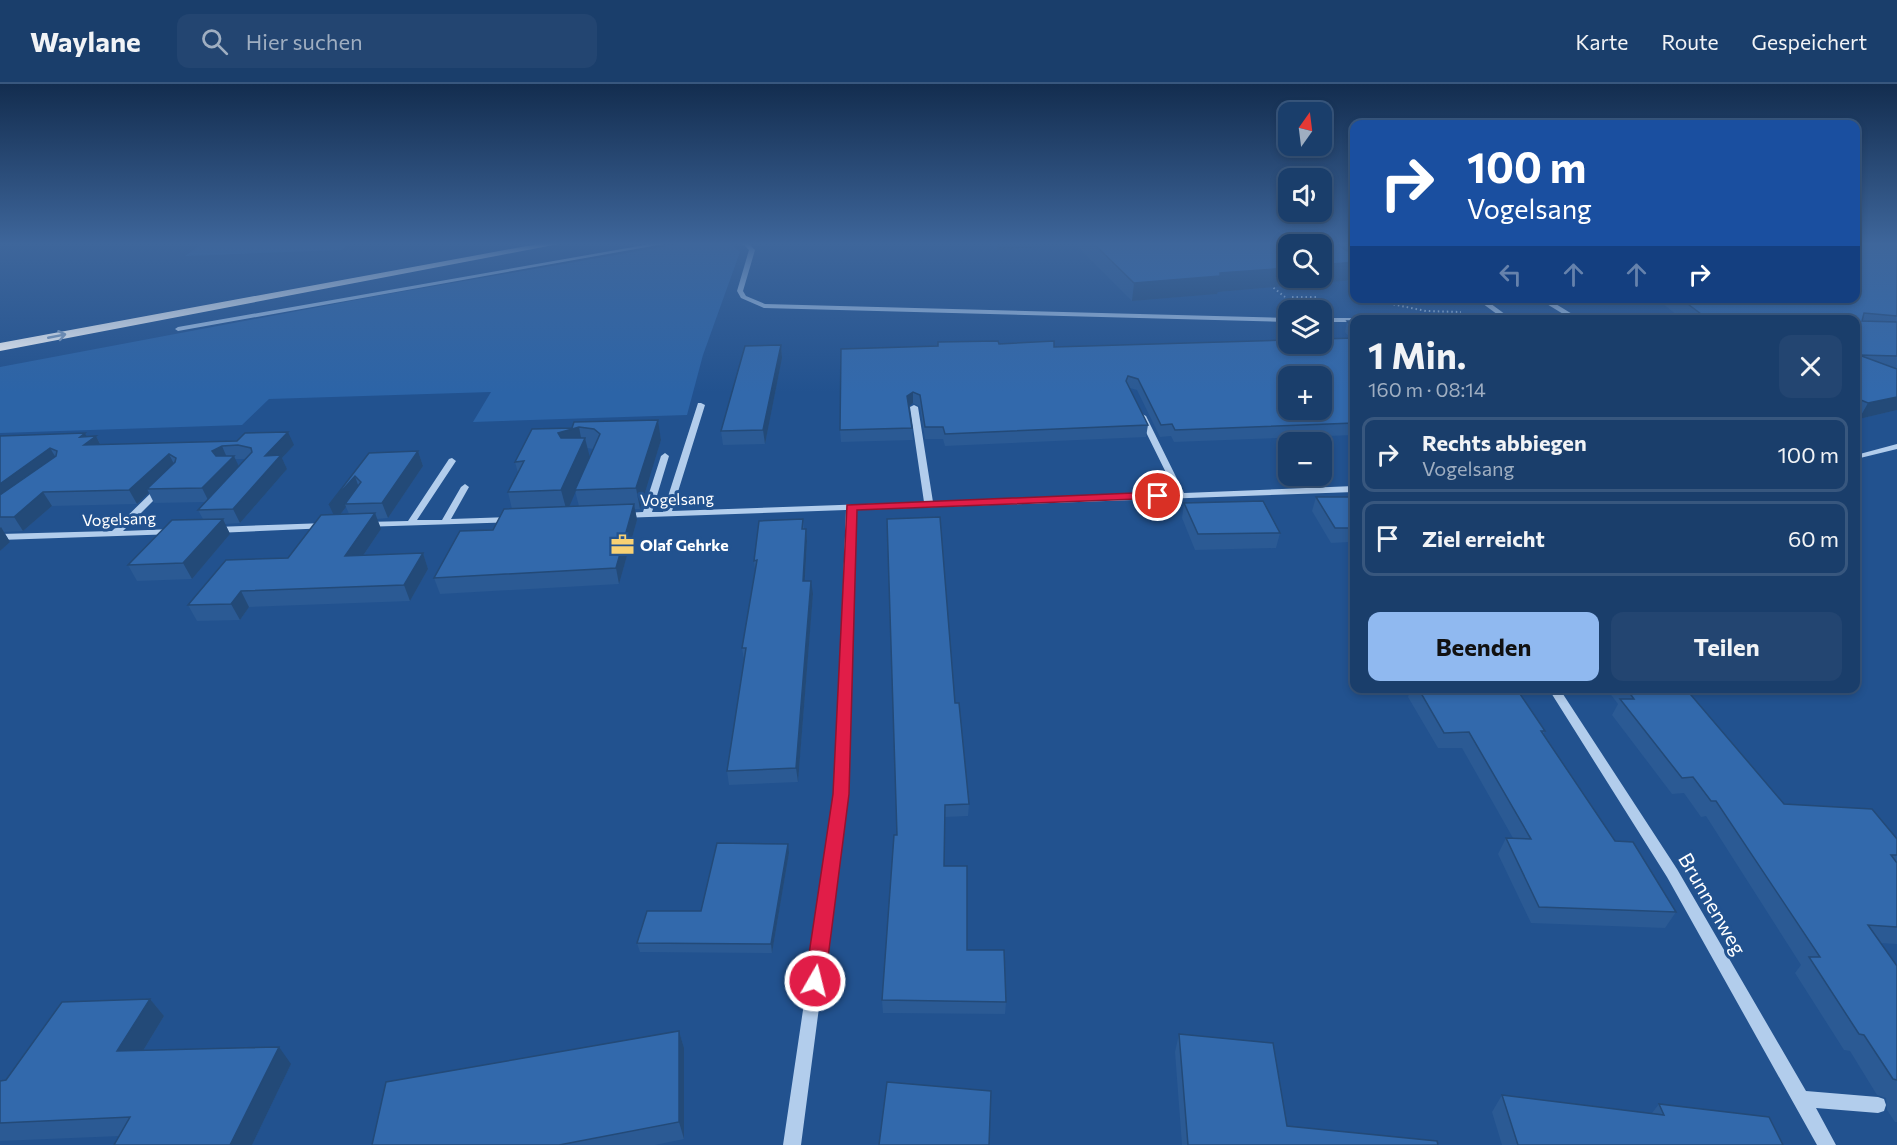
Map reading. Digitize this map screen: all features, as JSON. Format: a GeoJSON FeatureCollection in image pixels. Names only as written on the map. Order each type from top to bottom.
{"type":"FeatureCollection","features":[{"type":"Feature","properties":{"kind":"highway"},"geometry":{"type":"LineString","coordinates":[[0,347],[293,293]]}},
{"type":"Feature","properties":{"kind":"street"},"geometry":{"type":"LineString","coordinates":[[178,329],[385,293]]}},
{"type":"Feature","properties":{"kind":"street"},"geometry":{"type":"LineString","coordinates":[[741,293],[743,297],[764,306],[1278,320]]}},
{"type":"Feature","properties":{"kind":"street"},"geometry":{"type":"LineString","coordinates":[[1485,303],[1503,315]]}},
{"type":"Feature","properties":{"kind":"street"},"geometry":{"type":"LineString","coordinates":[[1549,303],[1570,315]]}},
{"type":"Feature","properties":{"kind":"street"},"geometry":{"type":"LineString","coordinates":[[1332,320],[1350,320]]}},
{"type":"Feature","properties":{"kind":"street"},"geometry":{"type":"LineString","coordinates":[[1136,401],[1181,495]]}},
{"type":"Feature","properties":{"kind":"street"},"geometry":{"type":"LineString","coordinates":[[667,514],[701,405]]}},
{"type":"Feature","properties":{"kind":"street"},"geometry":{"type":"LineString","coordinates":[[915,407],[929,504]]}},
{"type":"Feature","properties":{"kind":"street"},"geometry":{"type":"LineString","coordinates":[[1860,456],[1897,446]]}},
{"type":"Feature","properties":{"kind":"street"},"geometry":{"type":"LineString","coordinates":[[646,515],[665,456]]}},
{"type":"Feature","properties":{"kind":"street"},"geometry":{"type":"LineString","coordinates":[[411,523],[452,461]]}},
{"type":"Feature","properties":{"kind":"street"},"geometry":{"type":"LineString","coordinates":[[114,534],[169,481]]}},
{"type":"Feature","properties":{"kind":"street"},"geometry":{"type":"LineString","coordinates":[[445,522],[465,487]]}},
{"type":"Feature","properties":{"kind":"street","name":"Vogelsang"},"geometry":{"type":"LineString","coordinates":[[614,516],[1350,489]]}},
{"type":"Feature","properties":{"kind":"street"},"geometry":{"type":"LineString","coordinates":[[792,1145],[841,794],[851,507]]}},
{"type":"Feature","properties":{"kind":"street"},"geometry":{"type":"LineString","coordinates":[[202,531],[525,519]]}},
{"type":"Feature","properties":{"kind":"street","name":"Vogelsang"},"geometry":{"type":"LineString","coordinates":[[0,537],[180,532]]}},
{"type":"Feature","properties":{"kind":"street","name":"Brunnenweg"},"geometry":{"type":"LineString","coordinates":[[1556,693],[1672,873],[1827,1145]]}},
{"type":"Feature","properties":{"kind":"street"},"geometry":{"type":"LineString","coordinates":[[1801,1099],[1878,1105]]}},
{"type":"Feature","properties":{"kind":"path"},"geometry":{"type":"LineString","coordinates":[[1390,303],[1426,310]]}},
{"type":"Feature","properties":{"kind":"shaded area"},"geometry":{"type":"Polygon","coordinates":[[[397,293],[725,293],[703,355],[687,415],[473,422],[491,392],[269,399],[242,425],[0,433],[0,367],[397,293]]]}},
{"type":"Feature","properties":{"kind":"building"},"geometry":{"type":"Polygon","coordinates":[[[1860,293],[1897,293],[1897,316],[1864,313],[1862,321],[1897,322],[1897,356],[1860,355],[1860,315],[1702,315],[1687,303],[1860,303],[1860,293]]]}},
{"type":"Feature","properties":{"kind":"building"},"geometry":{"type":"Polygon","coordinates":[[[1350,338],[1350,423],[1175,430],[1172,424],[1161,425],[1138,379],[1128,376],[1126,381],[1148,425],[945,434],[943,427],[925,427],[920,395],[913,392],[907,396],[912,428],[840,430],[841,349],[938,346],[938,342],[998,341],[999,344],[1054,341],[1054,347],[1278,340],[1278,354],[1332,354],[1332,339],[1350,338]]]}},
{"type":"Feature","properties":{"kind":"building"},"geometry":{"type":"Polygon","coordinates":[[[781,345],[763,430],[721,431],[745,346],[781,345]]]}},
{"type":"Feature","properties":{"kind":"building"},"geometry":{"type":"Polygon","coordinates":[[[1860,355],[1897,369],[1897,397],[1868,403],[1860,400],[1860,355]]]}},
{"type":"Feature","properties":{"kind":"building"},"geometry":{"type":"Polygon","coordinates":[[[658,420],[636,488],[575,490],[600,434],[594,429],[579,427],[558,433],[561,438],[585,438],[561,490],[508,492],[524,461],[515,462],[532,429],[572,428],[574,422],[658,420]]]}},
{"type":"Feature","properties":{"kind":"building"},"geometry":{"type":"Polygon","coordinates":[[[288,432],[265,456],[281,455],[233,509],[198,510],[252,452],[251,448],[238,445],[222,446],[212,451],[216,456],[234,456],[202,488],[147,489],[175,462],[176,458],[169,454],[129,490],[43,492],[14,517],[0,517],[0,495],[56,456],[57,451],[50,448],[0,484],[0,436],[85,433],[80,437],[96,436],[84,445],[237,441],[245,433],[288,432]]]}},
{"type":"Feature","properties":{"kind":"building"},"geometry":{"type":"Polygon","coordinates":[[[418,451],[382,503],[345,504],[361,482],[355,476],[329,505],[369,453],[418,451]]]}},
{"type":"Feature","properties":{"kind":"building"},"geometry":{"type":"Polygon","coordinates":[[[1316,497],[1350,497],[1350,528],[1335,528],[1316,497]]]}},
{"type":"Feature","properties":{"kind":"building"},"geometry":{"type":"Polygon","coordinates":[[[1263,501],[1280,533],[1198,534],[1184,503],[1263,501]]]}},
{"type":"Feature","properties":{"kind":"building"},"geometry":{"type":"Polygon","coordinates":[[[634,504],[616,568],[434,578],[460,531],[493,530],[504,509],[634,504]]]}},
{"type":"Feature","properties":{"kind":"building"},"geometry":{"type":"Polygon","coordinates":[[[375,513],[345,556],[423,553],[404,585],[241,591],[231,604],[188,605],[226,560],[288,558],[321,515],[375,513]]]}},
{"type":"Feature","properties":{"kind":"building"},"geometry":{"type":"Polygon","coordinates":[[[940,517],[955,703],[959,703],[969,804],[945,805],[944,866],[967,866],[967,950],[1004,950],[1006,1002],[882,1000],[894,835],[897,835],[887,519],[940,517]]]}},
{"type":"Feature","properties":{"kind":"building"},"geometry":{"type":"Polygon","coordinates":[[[223,519],[183,563],[128,565],[172,520],[223,519]]]}},
{"type":"Feature","properties":{"kind":"building"},"geometry":{"type":"Polygon","coordinates":[[[803,519],[802,529],[806,529],[803,581],[811,581],[796,768],[727,771],[746,648],[742,648],[757,560],[754,561],[759,521],[803,519]]]}},
{"type":"Feature","properties":{"kind":"building"},"geometry":{"type":"Polygon","coordinates":[[[1421,693],[1519,693],[1545,731],[1541,731],[1615,841],[1633,842],[1676,912],[1539,907],[1506,838],[1531,839],[1469,732],[1444,733],[1421,693]]]}},
{"type":"Feature","properties":{"kind":"building"},"geometry":{"type":"Polygon","coordinates":[[[1630,693],[1689,693],[1784,804],[1872,809],[1897,839],[1897,855],[1891,855],[1897,863],[1897,927],[1868,925],[1897,966],[1897,1080],[1893,1079],[1864,1035],[1859,1034],[1809,957],[1820,957],[1716,801],[1711,801],[1693,777],[1682,778],[1620,699],[1634,699],[1630,693]]]}},
{"type":"Feature","properties":{"kind":"building"},"geometry":{"type":"Polygon","coordinates":[[[717,843],[788,844],[771,944],[637,943],[647,911],[701,911],[717,843]]]}},
{"type":"Feature","properties":{"kind":"building"},"geometry":{"type":"Polygon","coordinates":[[[150,999],[117,1051],[279,1047],[230,1145],[114,1145],[130,1117],[0,1123],[0,1081],[6,1080],[62,1002],[150,999]]]}},
{"type":"Feature","properties":{"kind":"building"},"geometry":{"type":"Polygon","coordinates":[[[679,1031],[679,1122],[559,1145],[372,1145],[386,1082],[679,1031]]]}},
{"type":"Feature","properties":{"kind":"building"},"geometry":{"type":"Polygon","coordinates":[[[1179,1034],[1273,1043],[1287,1126],[1437,1141],[1438,1145],[1188,1145],[1179,1034]]]}},
{"type":"Feature","properties":{"kind":"building"},"geometry":{"type":"Polygon","coordinates":[[[887,1082],[991,1091],[989,1145],[879,1145],[887,1082]]]}},
{"type":"Feature","properties":{"kind":"building"},"geometry":{"type":"Polygon","coordinates":[[[1502,1095],[1664,1115],[1659,1104],[1769,1117],[1783,1145],[1518,1145],[1502,1095]]]}},
{"type":"Feature","properties":{"kind":"place","name":"Olaf Gehrke"},"geometry":{"type":"Point","coordinates":[622,545]}},
{"type":"Feature","properties":{"kind":"route"},"geometry":{"type":"LineString","coordinates":[[815,981],[841,794],[848,660],[851,507],[1158,496]]}}]}
